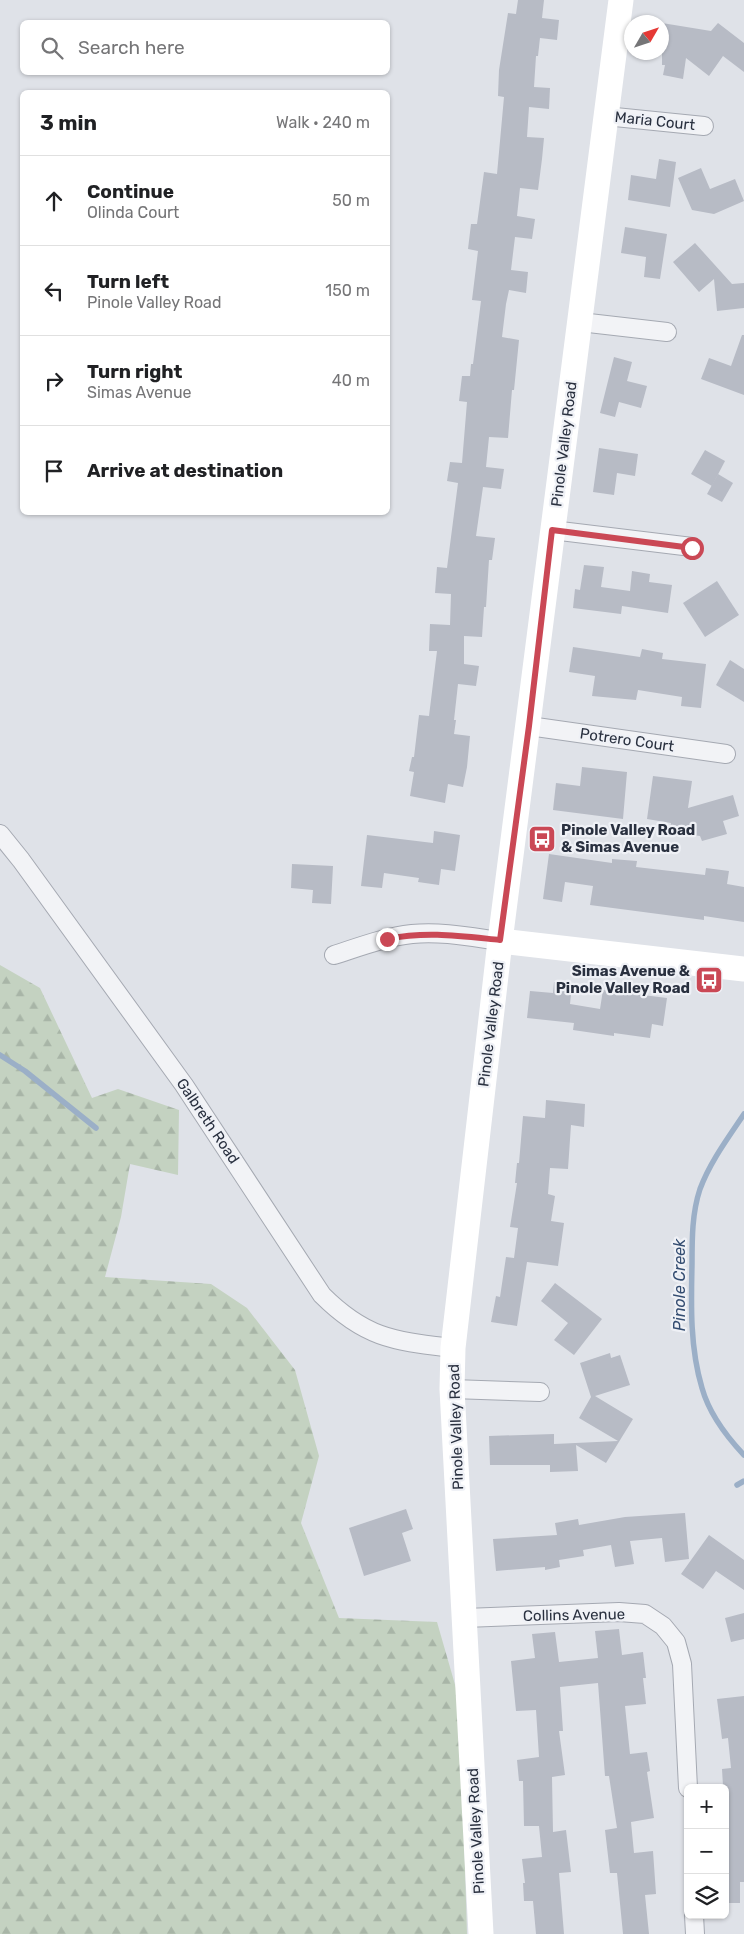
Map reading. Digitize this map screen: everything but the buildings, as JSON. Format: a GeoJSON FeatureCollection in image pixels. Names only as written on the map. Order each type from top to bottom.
{"type":"FeatureCollection","features":[{"type":"Feature","properties":{"kind":"main road","name":"Pinole Valley Road"},"geometry":{"type":"LineString","coordinates":[[481,1934],[452,1390],[453,1348],[500,940],[529,726],[605,116],[622,0]]}},
{"type":"Feature","properties":{"kind":"main road"},"geometry":{"type":"LineString","coordinates":[[500,940],[744,969]]}},
{"type":"Feature","properties":{"kind":"street","name":"Maria Court"},"geometry":{"type":"LineString","coordinates":[[605,116],[704,126]]}},
{"type":"Feature","properties":{"kind":"street"},"geometry":{"type":"LineString","coordinates":[[580,322],[668,332]]}},
{"type":"Feature","properties":{"kind":"street"},"geometry":{"type":"LineString","coordinates":[[552,530],[692,548]]}},
{"type":"Feature","properties":{"kind":"street","name":"Potrero Court"},"geometry":{"type":"LineString","coordinates":[[529,726],[726,754]]}},
{"type":"Feature","properties":{"kind":"street","name":"Galbreth Road"},"geometry":{"type":"LineString","coordinates":[[0,834],[21,860],[184,1084],[322,1295],[338,1311],[376,1334],[403,1342],[453,1348]]}},
{"type":"Feature","properties":{"kind":"street"},"geometry":{"type":"LineString","coordinates":[[334,955],[387,939],[412,934],[442,934],[500,940]]}},
{"type":"Feature","properties":{"kind":"street"},"geometry":{"type":"LineString","coordinates":[[452,1390],[540,1392]]}},
{"type":"Feature","properties":{"kind":"street","name":"Collins Avenue"},"geometry":{"type":"LineString","coordinates":[[465,1618],[619,1612],[645,1614],[663,1626],[676,1642],[682,1664],[688,1784]]}},
{"type":"Feature","properties":{"kind":"street"},"geometry":{"type":"LineString","coordinates":[[694,1919],[695,1934]]}},
{"type":"Feature","properties":{"kind":"green space"},"geometry":{"type":"Polygon","coordinates":[[[0,965],[40,988],[92,1098],[118,1089],[179,1110],[178,1175],[130,1164],[121,1217],[105,1277],[211,1284],[247,1308],[295,1370],[319,1456],[301,1523],[339,1618],[437,1622],[460,1702],[467,1934],[0,1934],[0,965]]]}},
{"type":"Feature","properties":{"kind":"waterway"},"geometry":{"type":"LineString","coordinates":[[0,1055],[25,1071],[96,1128]]}},
{"type":"Feature","properties":{"kind":"waterway","name":"Pinole Creek"},"geometry":{"type":"LineString","coordinates":[[744,1114],[714,1160],[697,1198],[692,1236],[691,1295],[693,1342],[702,1388],[719,1424],[744,1455]]}},
{"type":"Feature","properties":{"kind":"waterway"},"geometry":{"type":"LineString","coordinates":[[737,1485],[744,1481]]}},
{"type":"Feature","properties":{"kind":"place","name":"Pinole Valley Road & Simas Avenue"},"geometry":{"type":"Point","coordinates":[542,839]}},
{"type":"Feature","properties":{"kind":"place","name":"Simas Avenue & Pinole Valley Road"},"geometry":{"type":"Point","coordinates":[709,980]}},
{"type":"Feature","properties":{"kind":"route"},"geometry":{"type":"LineString","coordinates":[[387,939],[412,934],[442,934],[500,940],[529,726],[552,530],[692,548]]}}]}
